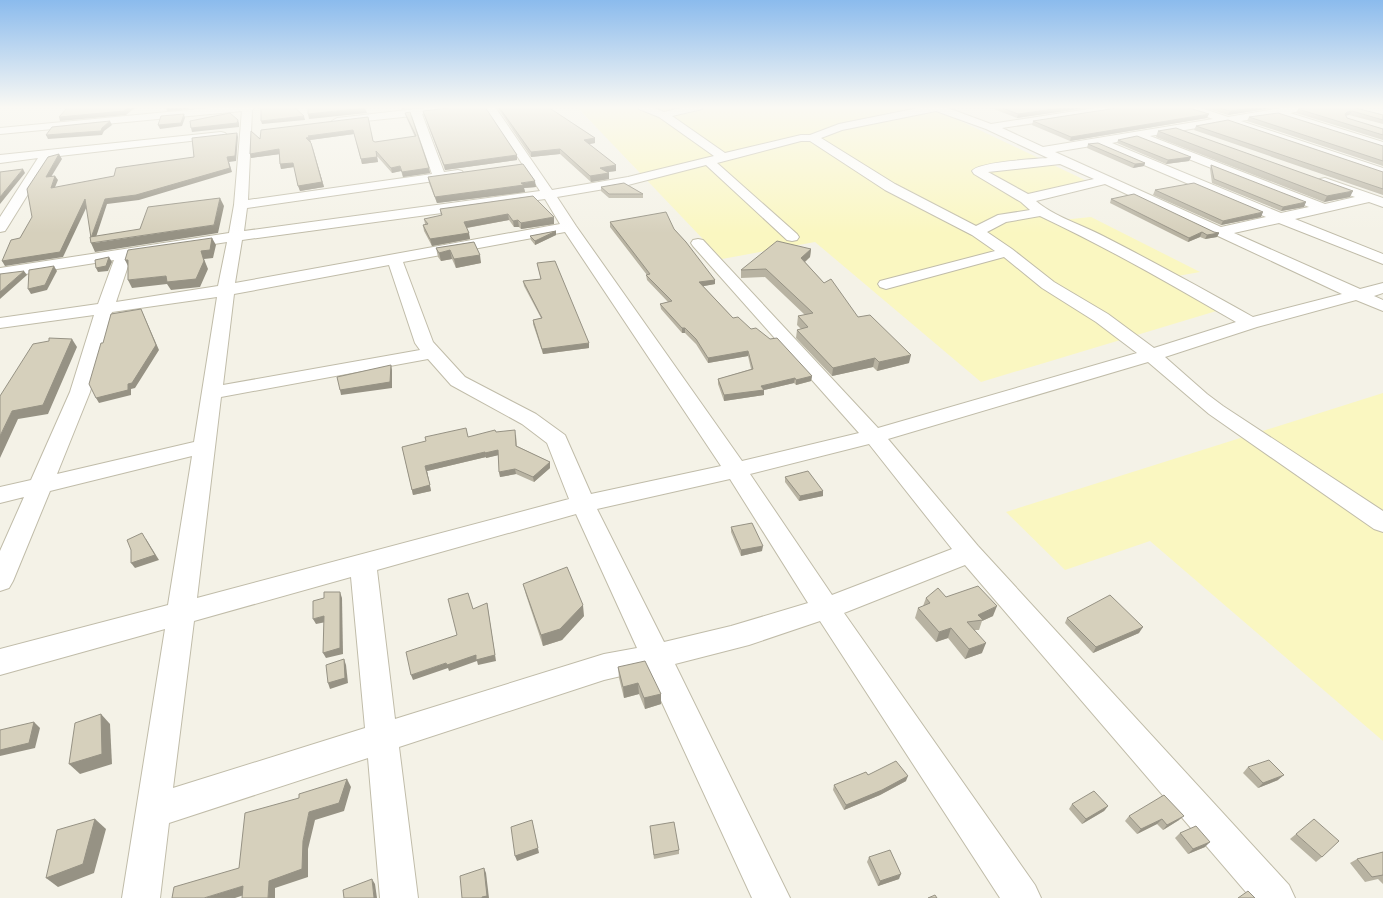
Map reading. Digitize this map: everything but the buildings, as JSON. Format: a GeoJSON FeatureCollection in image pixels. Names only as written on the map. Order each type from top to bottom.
{"type":"FeatureCollection","features":[{"type":"Feature","properties":{"kind":"street"},"geometry":{"type":"LineString","coordinates":[[0,159],[92,149]]}},
{"type":"Feature","properties":{"kind":"street"},"geometry":{"type":"LineString","coordinates":[[141,898],[226,290],[241,205],[242,149]]}},
{"type":"Feature","properties":{"kind":"street"},"geometry":{"type":"LineString","coordinates":[[429,149],[439,176]]}},
{"type":"Feature","properties":{"kind":"street"},"geometry":{"type":"LineString","coordinates":[[511,149],[519,165],[550,194],[569,227],[736,470],[826,608],[1022,898]]}},
{"type":"Feature","properties":{"kind":"street"},"geometry":{"type":"LineString","coordinates":[[711,149],[722,157]]}},
{"type":"Feature","properties":{"kind":"street"},"geometry":{"type":"LineString","coordinates":[[0,273],[236,236],[550,194],[628,181],[756,149]]}},
{"type":"Feature","properties":{"kind":"street"},"geometry":{"type":"LineString","coordinates":[[829,149],[890,187],[977,232],[1007,252],[1048,285],[1102,318],[1152,355],[1205,402],[1383,523]]}},
{"type":"Feature","properties":{"kind":"street"},"geometry":{"type":"LineString","coordinates":[[1036,149],[1383,306]]}},
{"type":"Feature","properties":{"kind":"street"},"geometry":{"type":"LineString","coordinates":[[1040,151],[1052,149]]}},
{"type":"Feature","properties":{"kind":"street"},"geometry":{"type":"LineString","coordinates":[[1117,149],[1280,218],[1383,259]]}},
{"type":"Feature","properties":{"kind":"street"},"geometry":{"type":"LineString","coordinates":[[1174,149],[1323,208]]}},
{"type":"Feature","properties":{"kind":"street"},"geometry":{"type":"LineString","coordinates":[[1315,149],[1383,172]]}},
{"type":"Feature","properties":{"kind":"street"},"geometry":{"type":"LineString","coordinates":[[0,228],[47,154]]}},
{"type":"Feature","properties":{"kind":"street"},"geometry":{"type":"LineString","coordinates":[[1061,160],[987,168],[978,171],[1026,199],[1042,212],[1078,228],[1163,273],[1251,324]]}},
{"type":"Feature","properties":{"kind":"street"},"geometry":{"type":"LineString","coordinates":[[708,161],[792,237]]}},
{"type":"Feature","properties":{"kind":"street"},"geometry":{"type":"LineString","coordinates":[[241,205],[468,172]]}},
{"type":"Feature","properties":{"kind":"street"},"geometry":{"type":"LineString","coordinates":[[1247,178],[1270,174]]}},
{"type":"Feature","properties":{"kind":"street"},"geometry":{"type":"LineString","coordinates":[[1313,178],[1383,203]]}},
{"type":"Feature","properties":{"kind":"street"},"geometry":{"type":"LineString","coordinates":[[1026,199],[1105,180]]}},
{"type":"Feature","properties":{"kind":"street"},"geometry":{"type":"LineString","coordinates":[[1217,232],[1383,195]]}},
{"type":"Feature","properties":{"kind":"street"},"geometry":{"type":"LineString","coordinates":[[977,232],[988,224],[1003,218],[1042,212]]}},
{"type":"Feature","properties":{"kind":"street"},"geometry":{"type":"LineString","coordinates":[[0,323],[226,290],[569,227]]}},
{"type":"Feature","properties":{"kind":"street"},"geometry":{"type":"LineString","coordinates":[[698,243],[874,436],[969,553],[1276,898]]}},
{"type":"Feature","properties":{"kind":"street"},"geometry":{"type":"LineString","coordinates":[[886,284],[1007,252]]}},
{"type":"Feature","properties":{"kind":"street"},"geometry":{"type":"LineString","coordinates":[[0,581],[80,392],[105,308],[124,254]]}},
{"type":"Feature","properties":{"kind":"street"},"geometry":{"type":"LineString","coordinates":[[394,258],[424,343],[442,365],[458,381],[529,420],[557,440],[583,504],[771,898]]}},
{"type":"Feature","properties":{"kind":"street"},"geometry":{"type":"LineString","coordinates":[[0,662],[583,504],[736,470],[874,436],[1152,355],[1251,324],[1383,288]]}},
{"type":"Feature","properties":{"kind":"street"},"geometry":{"type":"LineString","coordinates":[[212,392],[432,353]]}},
{"type":"Feature","properties":{"kind":"street"},"geometry":{"type":"LineString","coordinates":[[0,495],[204,446]]}},
{"type":"Feature","properties":{"kind":"street"},"geometry":{"type":"LineString","coordinates":[[154,811],[604,667],[749,633],[826,608],[969,553]]}},
{"type":"Feature","properties":{"kind":"street"},"geometry":{"type":"LineString","coordinates":[[363,563],[399,898]]}},
{"type":"Feature","properties":{"kind":"sand"},"geometry":{"type":"Polygon","coordinates":[[[617,149],[1019,149],[1089,182],[1017,197],[1062,220],[1091,217],[1200,272],[1166,278],[1223,309],[981,382],[815,242],[722,259],[617,149]]]}},
{"type":"Feature","properties":{"kind":"sand"},"geometry":{"type":"Polygon","coordinates":[[[1383,393],[1383,741],[1150,541],[1065,570],[1006,512],[1383,393]]]}}]}
